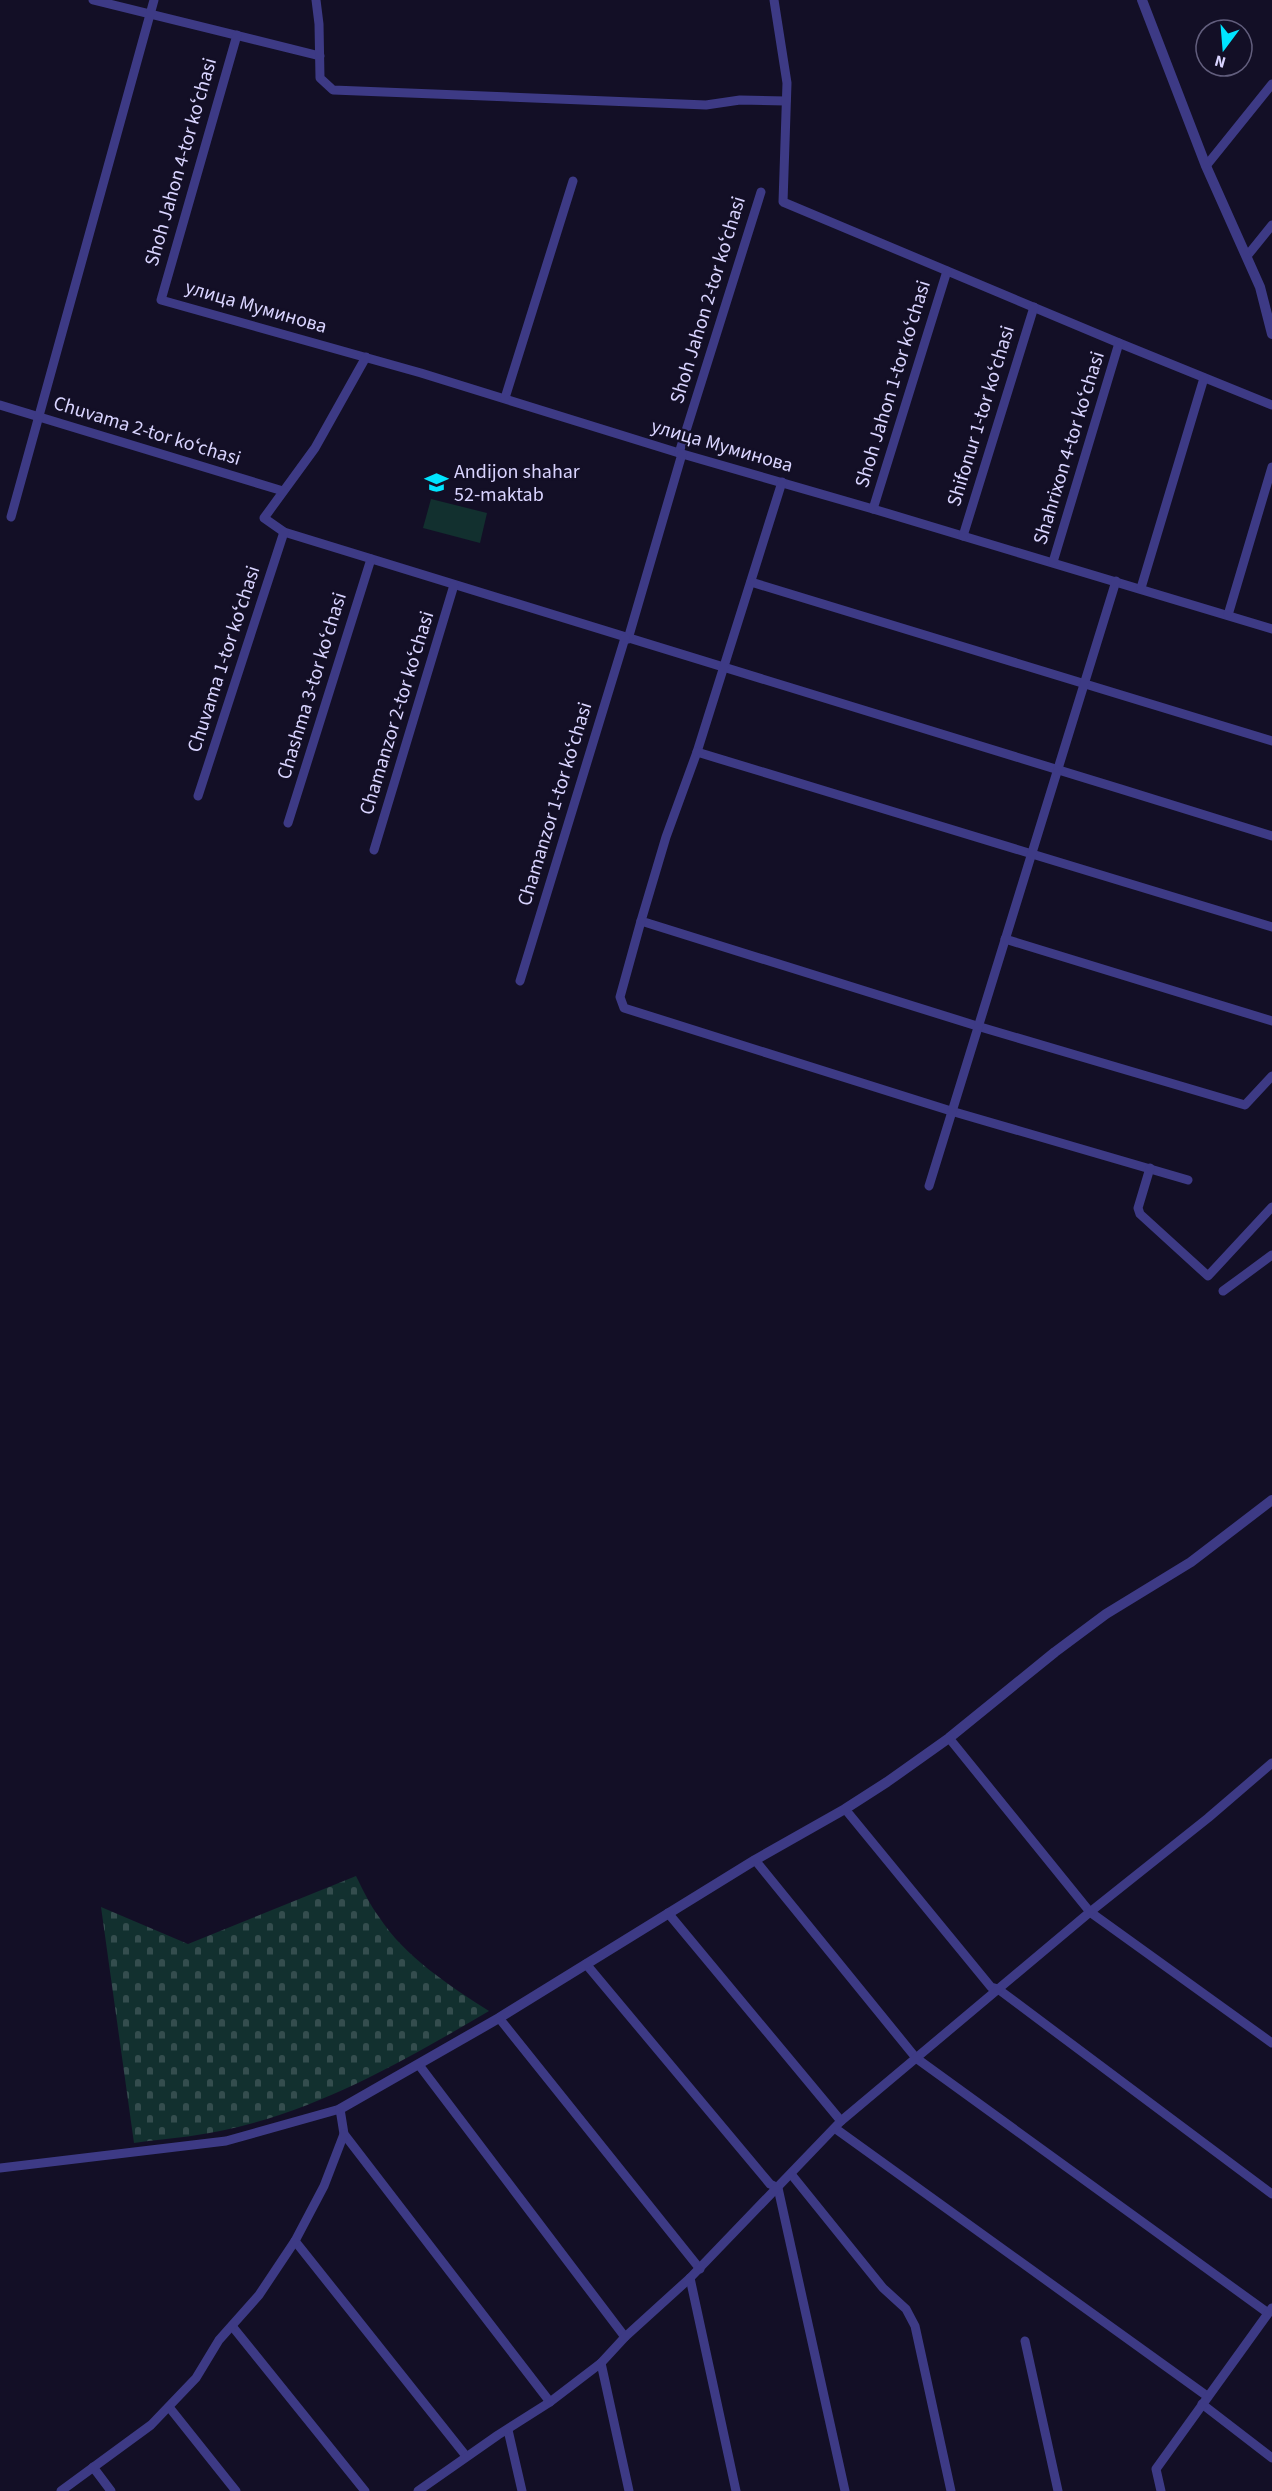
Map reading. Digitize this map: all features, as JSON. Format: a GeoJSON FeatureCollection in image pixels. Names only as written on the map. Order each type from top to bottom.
{"type":"FeatureCollection","features":[{"type":"Feature","properties":{"kind":"street"},"geometry":{"type":"LineString","coordinates":[[93,0],[320,56]]}},
{"type":"Feature","properties":{"kind":"street"},"geometry":{"type":"LineString","coordinates":[[10,517],[154,0]]}},
{"type":"Feature","properties":{"kind":"street"},"geometry":{"type":"LineString","coordinates":[[316,0],[320,78],[333,90],[706,105],[740,100],[786,101]]}},
{"type":"Feature","properties":{"kind":"street"},"geometry":{"type":"LineString","coordinates":[[774,0],[787,83],[783,202],[1272,405]]}},
{"type":"Feature","properties":{"kind":"street"},"geometry":{"type":"LineString","coordinates":[[1142,0],[1206,166],[1247,256],[1262,295],[1272,334]]}},
{"type":"Feature","properties":{"kind":"street","name":"Shoh Jahon 4-tor koʻchasi"},"geometry":{"type":"LineString","coordinates":[[161,300],[237,35]]}},
{"type":"Feature","properties":{"kind":"street"},"geometry":{"type":"LineString","coordinates":[[1206,166],[1272,84]]}},
{"type":"Feature","properties":{"kind":"street"},"geometry":{"type":"LineString","coordinates":[[506,399],[573,181]]}},
{"type":"Feature","properties":{"kind":"street","name":"Shoh Jahon 2-tor koʻchasi"},"geometry":{"type":"LineString","coordinates":[[681,453],[761,192]]}},
{"type":"Feature","properties":{"kind":"street"},"geometry":{"type":"LineString","coordinates":[[1247,256],[1272,225]]}},
{"type":"Feature","properties":{"kind":"street","name":"Shoh Jahon 1-tor koʻchasi"},"geometry":{"type":"LineString","coordinates":[[873,509],[947,271]]}},
{"type":"Feature","properties":{"kind":"street","name":"улица Муминова"},"geometry":{"type":"LineString","coordinates":[[161,300],[366,357],[1272,629]]}},
{"type":"Feature","properties":{"kind":"street","name":"Shifonur 1-tor koʻchasi"},"geometry":{"type":"LineString","coordinates":[[963,536],[1034,307]]}},
{"type":"Feature","properties":{"kind":"street","name":"Shahrixon 4-tor koʻchasi"},"geometry":{"type":"LineString","coordinates":[[1053,562],[1119,343]]}},
{"type":"Feature","properties":{"kind":"street"},"geometry":{"type":"LineString","coordinates":[[366,357],[315,448],[264,518],[284,532],[1272,836]]}},
{"type":"Feature","properties":{"kind":"street"},"geometry":{"type":"LineString","coordinates":[[1141,588],[1204,378]]}},
{"type":"Feature","properties":{"kind":"street","name":"Chuvama 2-tor koʻchasi"},"geometry":{"type":"LineString","coordinates":[[0,405],[283,491]]}},
{"type":"Feature","properties":{"kind":"street","name":"Chamanzor 1-tor koʻchasi"},"geometry":{"type":"LineString","coordinates":[[520,981],[627,639],[681,453]]}},
{"type":"Feature","properties":{"kind":"street"},"geometry":{"type":"LineString","coordinates":[[1228,615],[1272,467]]}},
{"type":"Feature","properties":{"kind":"street"},"geometry":{"type":"LineString","coordinates":[[782,482],[697,752],[666,837],[621,997],[624,1008],[951,1111],[1188,1180]]}},
{"type":"Feature","properties":{"kind":"street","name":"Chuvama 1-tor koʻchasi"},"geometry":{"type":"LineString","coordinates":[[198,796],[284,532]]}},
{"type":"Feature","properties":{"kind":"street","name":"Chashma 3-tor koʻchasi"},"geometry":{"type":"LineString","coordinates":[[288,823],[370,559]]}},
{"type":"Feature","properties":{"kind":"street"},"geometry":{"type":"LineString","coordinates":[[928,1186],[1116,581]]}},
{"type":"Feature","properties":{"kind":"street"},"geometry":{"type":"LineString","coordinates":[[751,582],[1272,741]]}},
{"type":"Feature","properties":{"kind":"street","name":"Chamanzor 2-tor koʻchasi"},"geometry":{"type":"LineString","coordinates":[[374,850],[454,585]]}},
{"type":"Feature","properties":{"kind":"street"},"geometry":{"type":"LineString","coordinates":[[697,752],[1272,927]]}},
{"type":"Feature","properties":{"kind":"street"},"geometry":{"type":"LineString","coordinates":[[641,921],[977,1026],[1245,1105],[1272,1076]]}},
{"type":"Feature","properties":{"kind":"street"},"geometry":{"type":"LineString","coordinates":[[1005,939],[1272,1021]]}},
{"type":"Feature","properties":{"kind":"street"},"geometry":{"type":"LineString","coordinates":[[1150,1168],[1138,1208],[1140,1214],[1208,1276],[1272,1207]]}},
{"type":"Feature","properties":{"kind":"street"},"geometry":{"type":"LineString","coordinates":[[1224,1291],[1272,1255]]}},
{"type":"Feature","properties":{"kind":"street"},"geometry":{"type":"LineString","coordinates":[[0,2168],[226,2141],[340,2109],[498,2018],[755,1860],[845,1809],[921,1760],[1106,1614],[1191,1562],[1272,1500]]}},
{"type":"Feature","properties":{"kind":"street"},"geometry":{"type":"LineString","coordinates":[[949,1738],[1090,1912],[1272,2043]]}},
{"type":"Feature","properties":{"kind":"street"},"geometry":{"type":"LineString","coordinates":[[418,2491],[466,2456],[550,2402],[601,2363],[625,2337],[700,2269],[839,2125],[1090,1912],[1208,1818],[1272,1763]]}},
{"type":"Feature","properties":{"kind":"street"},"geometry":{"type":"LineString","coordinates":[[845,1809],[991,1987],[998,1989],[1272,2194]]}},
{"type":"Feature","properties":{"kind":"street"},"geometry":{"type":"LineString","coordinates":[[755,1860],[916,2058],[1268,2314],[1272,2327]]}},
{"type":"Feature","properties":{"kind":"street"},"geometry":{"type":"LineString","coordinates":[[668,1913],[839,2125],[1204,2400],[1272,2458]]}},
{"type":"Feature","properties":{"kind":"street"},"geometry":{"type":"LineString","coordinates":[[586,1964],[770,2184],[778,2188]]}},
{"type":"Feature","properties":{"kind":"street"},"geometry":{"type":"LineString","coordinates":[[498,2018],[700,2269]]}},
{"type":"Feature","properties":{"kind":"street"},"geometry":{"type":"LineString","coordinates":[[419,2065],[625,2337]]}},
{"type":"Feature","properties":{"kind":"street"},"geometry":{"type":"LineString","coordinates":[[340,2109],[344,2133],[550,2402]]}},
{"type":"Feature","properties":{"kind":"street"},"geometry":{"type":"LineString","coordinates":[[61,2491],[151,2425],[196,2378],[219,2340],[259,2295],[295,2241],[324,2186],[344,2133]]}},
{"type":"Feature","properties":{"kind":"street"},"geometry":{"type":"LineString","coordinates":[[791,2175],[884,2288],[906,2309],[915,2326],[951,2491]]}},
{"type":"Feature","properties":{"kind":"street"},"geometry":{"type":"LineString","coordinates":[[778,2188],[845,2491]]}},
{"type":"Feature","properties":{"kind":"street"},"geometry":{"type":"LineString","coordinates":[[295,2241],[466,2456]]}},
{"type":"Feature","properties":{"kind":"street"},"geometry":{"type":"LineString","coordinates":[[690,2278],[736,2491]]}},
{"type":"Feature","properties":{"kind":"street"},"geometry":{"type":"LineString","coordinates":[[1161,2491],[1156,2469],[1268,2314]]}},
{"type":"Feature","properties":{"kind":"street"},"geometry":{"type":"LineString","coordinates":[[232,2326],[365,2491]]}},
{"type":"Feature","properties":{"kind":"street"},"geometry":{"type":"LineString","coordinates":[[1025,2341],[1058,2491]]}},
{"type":"Feature","properties":{"kind":"street"},"geometry":{"type":"LineString","coordinates":[[601,2363],[629,2491]]}},
{"type":"Feature","properties":{"kind":"street"},"geometry":{"type":"LineString","coordinates":[[169,2406],[236,2491]]}},
{"type":"Feature","properties":{"kind":"street"},"geometry":{"type":"LineString","coordinates":[[508,2430],[522,2491]]}},
{"type":"Feature","properties":{"kind":"street"},"geometry":{"type":"LineString","coordinates":[[93,2467],[111,2491]]}},
{"type":"Feature","properties":{"kind":"green space"},"geometry":{"type":"Polygon","coordinates":[[[431,499],[487,513],[480,543],[423,528],[431,499]]]}},
{"type":"Feature","properties":{"kind":"green space"},"geometry":{"type":"Polygon","coordinates":[[[356,1876],[376,1912],[402,1945],[429,1970],[489,2011],[392,2066],[291,2111],[220,2131],[134,2143],[101,1907],[188,1944],[356,1876]]]}},
{"type":"Feature","properties":{"kind":"place","name":"Andijon shahar 52-maktab"},"geometry":{"type":"Point","coordinates":[436,483]}}]}
